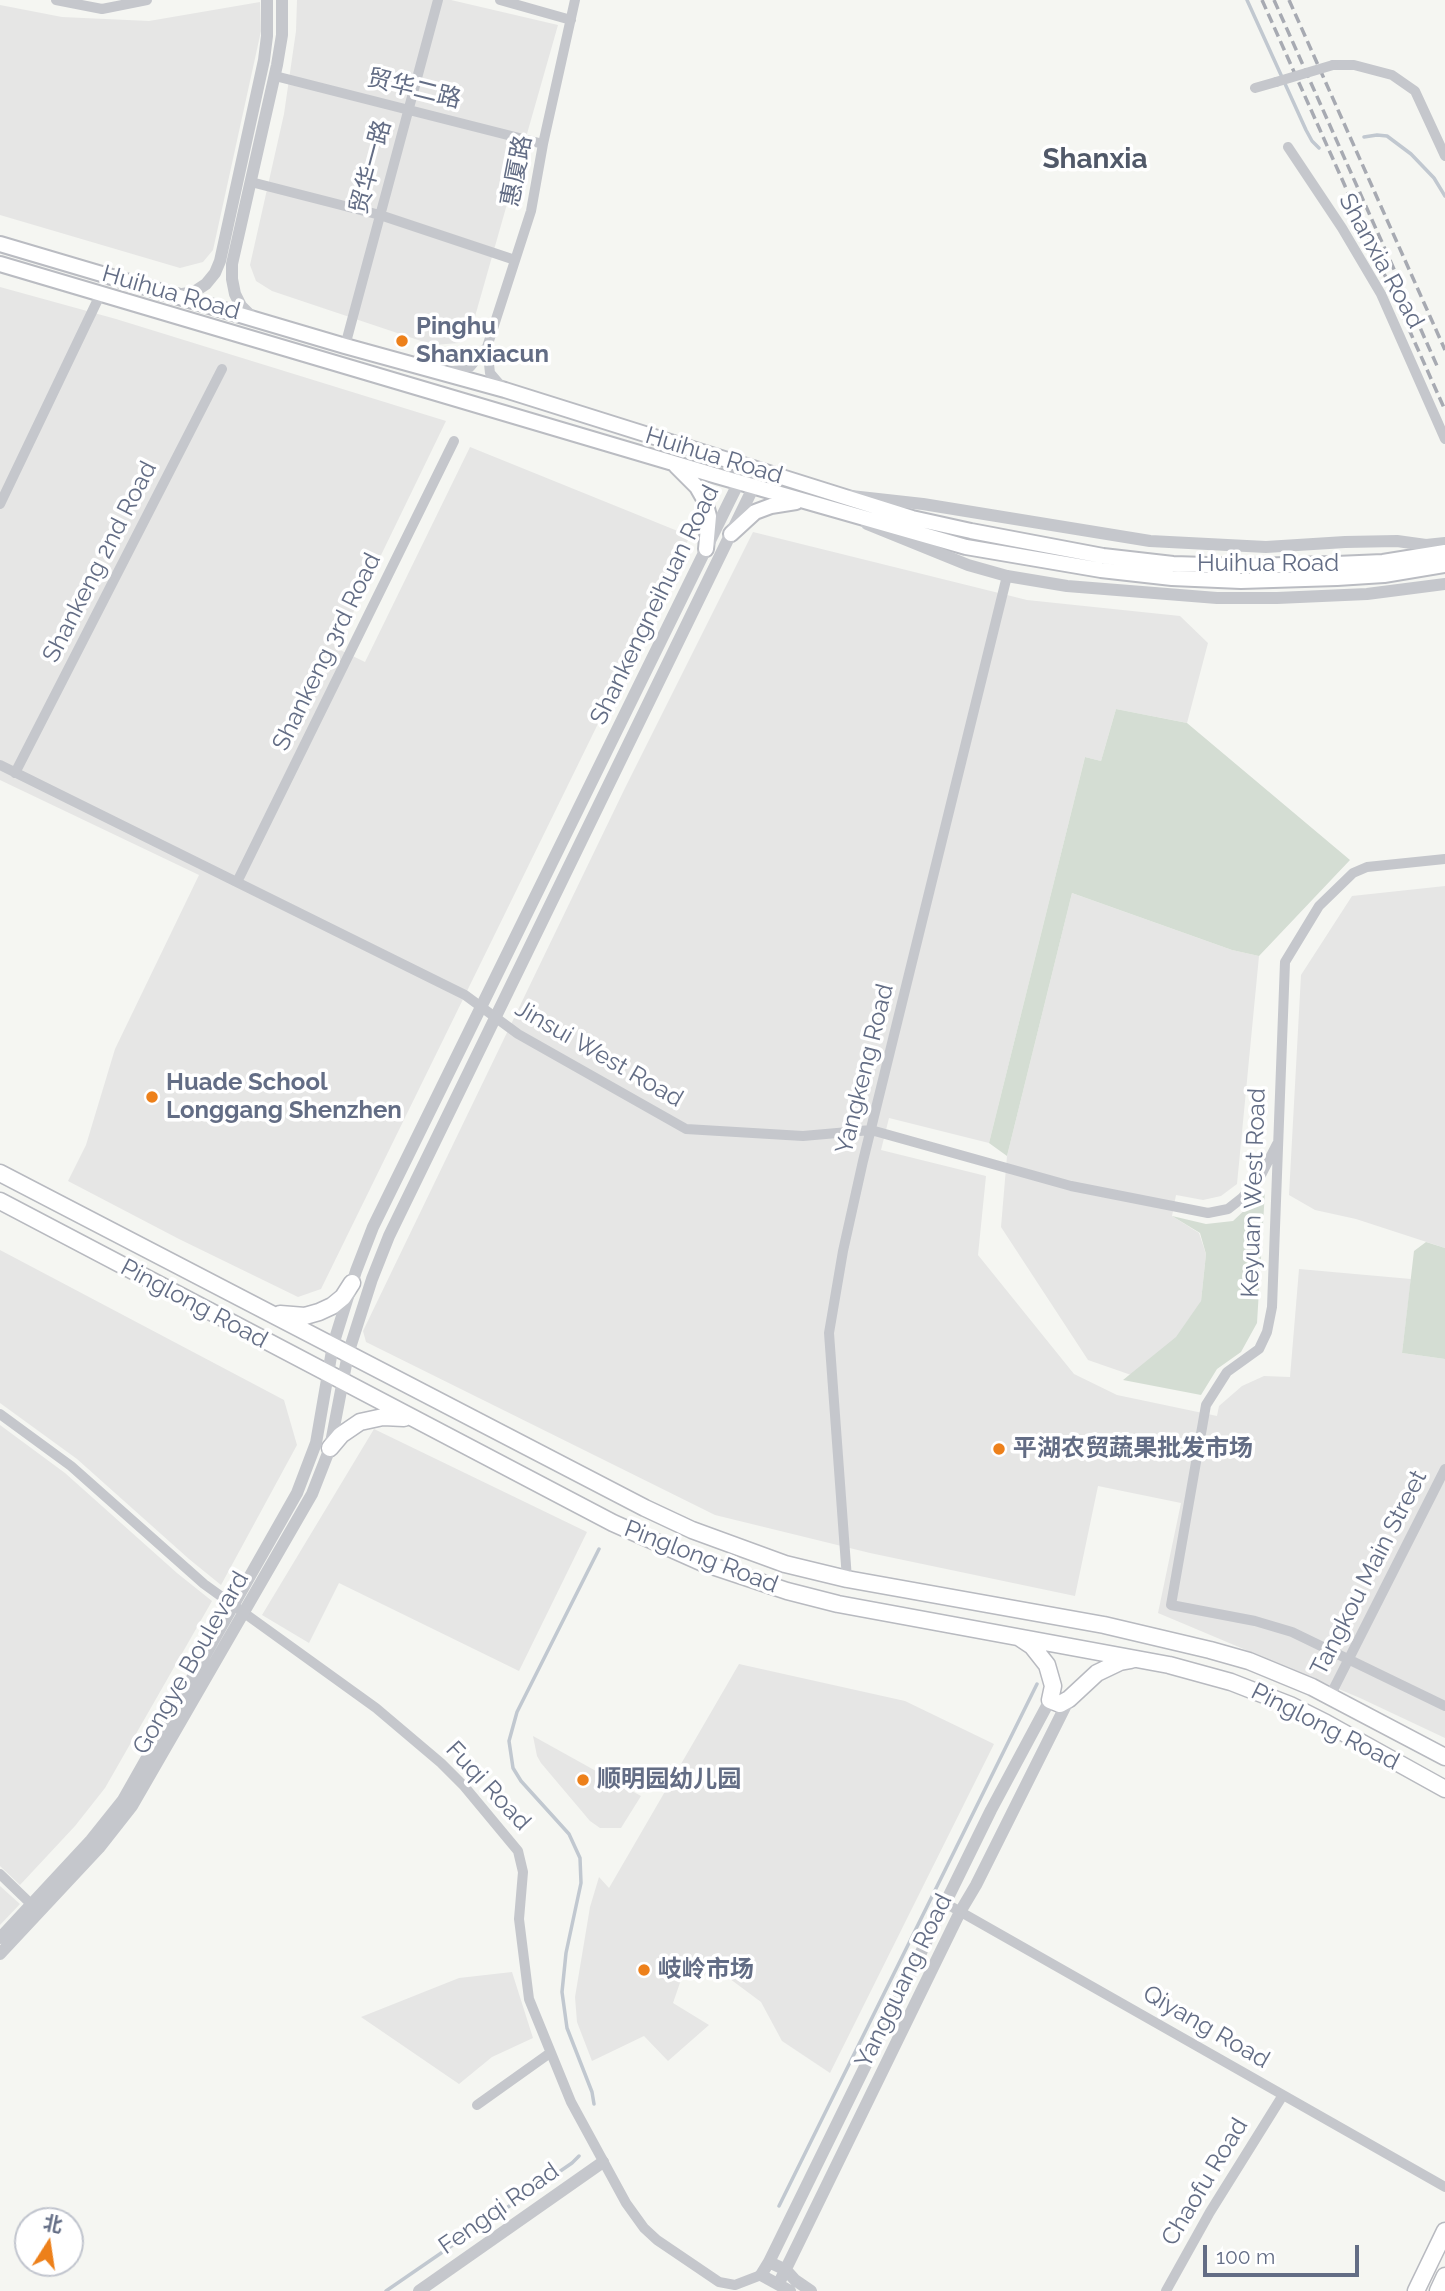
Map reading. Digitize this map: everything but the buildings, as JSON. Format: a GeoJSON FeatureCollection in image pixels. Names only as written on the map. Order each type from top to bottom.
{"type":"FeatureCollection","features":[{"type":"Feature","properties":{"kind":"main road","name":"Huihua Road"},"geometry":{"type":"LineString","coordinates":[[0,244],[251,316],[345,346],[505,390],[912,518],[1028,544],[1241,573],[1384,575],[1445,565]]}},
{"type":"Feature","properties":{"kind":"main road","name":"Huihua Road"},"geometry":{"type":"LineString","coordinates":[[0,264],[834,510],[966,547],[1026,559],[1172,578],[1383,562],[1445,552]]}},
{"type":"Feature","properties":{"kind":"main road"},"geometry":{"type":"LineString","coordinates":[[669,461],[685,472],[705,501],[709,516],[706,549]]}},
{"type":"Feature","properties":{"kind":"main road"},"geometry":{"type":"LineString","coordinates":[[731,534],[749,517],[771,506],[808,502]]}},
{"type":"Feature","properties":{"kind":"main road","name":"Pinglong Road"},"geometry":{"type":"LineString","coordinates":[[0,1172],[692,1530],[785,1564],[848,1579],[1104,1625],[1210,1650],[1282,1674],[1331,1696],[1445,1757]]}},
{"type":"Feature","properties":{"kind":"main road","name":"Pinglong Road"},"geometry":{"type":"LineString","coordinates":[[0,1201],[613,1523],[703,1563],[787,1591],[838,1604],[1011,1634],[1204,1673],[1262,1693],[1326,1723],[1445,1789]]}},
{"type":"Feature","properties":{"kind":"main road"},"geometry":{"type":"LineString","coordinates":[[269,1312],[288,1316],[319,1312],[343,1297],[352,1283]]}},
{"type":"Feature","properties":{"kind":"main road"},"geometry":{"type":"LineString","coordinates":[[330,1448],[350,1427],[372,1418],[397,1417],[423,1424]]}},
{"type":"Feature","properties":{"kind":"main road"},"geometry":{"type":"LineString","coordinates":[[1011,1634],[1032,1646],[1047,1665],[1052,1686],[1050,1700],[1060,1704],[1109,1666],[1144,1660]]}},
{"type":"Feature","properties":{"kind":"main road"},"geometry":{"type":"LineString","coordinates":[[1416,2291],[1445,2231]]}},
{"type":"Feature","properties":{"kind":"main road"},"geometry":{"type":"LineString","coordinates":[[1438,2291],[1445,2276]]}},
{"type":"Feature","properties":{"kind":"street"},"geometry":{"type":"LineString","coordinates":[[56,0],[102,9],[147,0]]}},
{"type":"Feature","properties":{"kind":"street"},"geometry":{"type":"LineString","coordinates":[[177,295],[194,292],[206,284],[220,261],[264,60],[267,0]]}},
{"type":"Feature","properties":{"kind":"street"},"geometry":{"type":"LineString","coordinates":[[251,316],[241,306],[232,279],[232,264],[275,76],[282,35],[282,0]]}},
{"type":"Feature","properties":{"kind":"street","name":"贸华一路"},"geometry":{"type":"LineString","coordinates":[[345,346],[438,0]]}},
{"type":"Feature","properties":{"kind":"street"},"geometry":{"type":"LineString","coordinates":[[500,0],[571,20]]}},
{"type":"Feature","properties":{"kind":"street","name":"惠厦路"},"geometry":{"type":"LineString","coordinates":[[487,347],[531,211],[575,0]]}},
{"type":"Feature","properties":{"kind":"street"},"geometry":{"type":"LineString","coordinates":[[1255,88],[1333,65],[1354,65],[1392,75],[1415,91],[1445,156]]}},
{"type":"Feature","properties":{"kind":"street","name":"贸华二路"},"geometry":{"type":"LineString","coordinates":[[275,76],[543,144]]}},
{"type":"Feature","properties":{"kind":"street","name":"Shanxia Road"},"geometry":{"type":"LineString","coordinates":[[1288,147],[1342,228],[1381,294],[1445,439]]}},
{"type":"Feature","properties":{"kind":"street"},"geometry":{"type":"LineString","coordinates":[[251,182],[380,215],[515,260]]}},
{"type":"Feature","properties":{"kind":"street"},"geometry":{"type":"LineString","coordinates":[[0,504],[101,293]]}},
{"type":"Feature","properties":{"kind":"street"},"geometry":{"type":"LineString","coordinates":[[443,372],[458,372],[470,367],[487,347]]}},
{"type":"Feature","properties":{"kind":"street"},"geometry":{"type":"LineString","coordinates":[[487,347],[491,373],[505,390]]}},
{"type":"Feature","properties":{"kind":"street","name":"Shankeng 2nd Road"},"geometry":{"type":"LineString","coordinates":[[15,773],[222,369]]}},
{"type":"Feature","properties":{"kind":"street","name":"Shankeng 3rd Road"},"geometry":{"type":"LineString","coordinates":[[237,883],[454,441]]}},
{"type":"Feature","properties":{"kind":"street","name":"Shankengneihuan Road"},"geometry":{"type":"LineString","coordinates":[[333,1345],[373,1227],[739,482],[753,468]]}},
{"type":"Feature","properties":{"kind":"street","name":"Shankengneihuan Road"},"geometry":{"type":"LineString","coordinates":[[348,1354],[389,1236],[754,486],[753,468]]}},
{"type":"Feature","properties":{"kind":"street"},"geometry":{"type":"LineString","coordinates":[[839,495],[923,503],[1150,541],[1266,547],[1345,541],[1397,541],[1426,545],[1445,543]]}},
{"type":"Feature","properties":{"kind":"street"},"geometry":{"type":"LineString","coordinates":[[834,510],[937,553],[1007,576],[1067,586],[1217,598],[1277,598],[1367,594],[1445,584]]}},
{"type":"Feature","properties":{"kind":"street","name":"Yangkeng Road"},"geometry":{"type":"LineString","coordinates":[[848,1579],[829,1333],[842,1251],[1007,576]]}},
{"type":"Feature","properties":{"kind":"street","name":"Jinsui West Road"},"geometry":{"type":"LineString","coordinates":[[0,765],[465,995],[518,1034],[686,1129],[803,1136],[871,1130],[1071,1186],[1208,1213],[1228,1209],[1242,1199],[1260,1177],[1277,1144]]}},
{"type":"Feature","properties":{"kind":"street","name":"Keyuan West Road"},"geometry":{"type":"LineString","coordinates":[[1349,1660],[1292,1632],[1255,1621],[1171,1605],[1206,1405],[1227,1372],[1259,1349],[1267,1332],[1272,1307],[1286,962],[1319,906],[1353,873],[1376,866],[1445,859]]}},
{"type":"Feature","properties":{"kind":"street","name":"Gongye Boulevard"},"geometry":{"type":"LineString","coordinates":[[0,1938],[124,1800],[312,1494],[330,1448],[336,1378],[333,1345]]}},
{"type":"Feature","properties":{"kind":"street","name":"Gongye Boulevard"},"geometry":{"type":"LineString","coordinates":[[0,1954],[105,1841],[132,1806],[239,1610],[297,1493],[308,1468],[336,1378],[348,1354]]}},
{"type":"Feature","properties":{"kind":"street","name":"Fuqi Road"},"geometry":{"type":"LineString","coordinates":[[0,1414],[71,1466],[183,1566],[239,1610],[360,1695],[440,1762],[464,1786],[518,1851],[523,1872],[519,1919],[527,1988],[571,2102],[635,2217],[669,2250],[726,2285],[735,2285],[761,2275]]}},
{"type":"Feature","properties":{"kind":"street","name":"Tangkou Main Street"},"geometry":{"type":"LineString","coordinates":[[1331,1696],[1445,1469]]}},
{"type":"Feature","properties":{"kind":"street"},"geometry":{"type":"LineString","coordinates":[[1349,1660],[1445,1706]]}},
{"type":"Feature","properties":{"kind":"street","name":"Yangguang Road"},"geometry":{"type":"LineString","coordinates":[[784,2287],[786,2270],[960,1912],[1069,1699]]}},
{"type":"Feature","properties":{"kind":"street","name":"Yangguang Road"},"geometry":{"type":"LineString","coordinates":[[769,2262],[991,1810],[1050,1700]]}},
{"type":"Feature","properties":{"kind":"street"},"geometry":{"type":"LineString","coordinates":[[0,1874],[31,1904],[47,1904]]}},
{"type":"Feature","properties":{"kind":"street","name":"Qiyang Road"},"geometry":{"type":"LineString","coordinates":[[945,1903],[1445,2187]]}},
{"type":"Feature","properties":{"kind":"street"},"geometry":{"type":"LineString","coordinates":[[477,2105],[550,2053]]}},
{"type":"Feature","properties":{"kind":"street","name":"Chaofu Road"},"geometry":{"type":"LineString","coordinates":[[1166,2291],[1217,2200],[1283,2095]]}},
{"type":"Feature","properties":{"kind":"street","name":"Fengqi Road"},"geometry":{"type":"LineString","coordinates":[[419,2291],[603,2162]]}},
{"type":"Feature","properties":{"kind":"street"},"geometry":{"type":"LineString","coordinates":[[784,2287],[761,2275],[769,2262],[786,2270],[811,2291]]}},
{"type":"Feature","properties":{"kind":"shaded area"},"geometry":{"type":"Polygon","coordinates":[[[297,0],[451,0],[558,25],[470,334],[459,343],[433,345],[272,291],[256,281],[250,265],[284,114],[296,31],[297,0]]]}},
{"type":"Feature","properties":{"kind":"shaded area"},"geometry":{"type":"Polygon","coordinates":[[[260,2],[261,31],[213,250],[203,262],[180,268],[0,215],[0,5],[62,17],[149,21],[260,2]]]}},
{"type":"Feature","properties":{"kind":"shaded area"},"geometry":{"type":"Polygon","coordinates":[[[0,287],[116,319],[446,421],[336,648],[365,662],[470,447],[690,536],[321,1289],[298,1297],[68,1181],[86,1145],[115,1049],[199,875],[0,780],[0,287]]]}},
{"type":"Feature","properties":{"kind":"shaded area"},"geometry":{"type":"Polygon","coordinates":[[[753,532],[1027,600],[1180,616],[1208,643],[1187,723],[1116,709],[1101,761],[1085,757],[989,1143],[889,1118],[881,1150],[986,1176],[978,1255],[1074,1374],[1117,1395],[1217,1416],[1219,1406],[1242,1386],[1264,1376],[1290,1377],[1299,1269],[1411,1279],[1402,1353],[1445,1359],[1445,1738],[1360,1698],[1158,1613],[1181,1503],[1098,1486],[1075,1596],[870,1553],[715,1515],[366,1342],[363,1331],[625,788],[753,532]]]}},
{"type":"Feature","properties":{"kind":"shaded area"},"geometry":{"type":"Polygon","coordinates":[[[1116,709],[1187,723],[1350,860],[1259,956],[1232,950],[1072,893],[1007,1156],[989,1143],[1085,757],[1101,761],[1116,709]]]}},
{"type":"Feature","properties":{"kind":"shaded area"},"geometry":{"type":"Polygon","coordinates":[[[1445,886],[1445,1248],[1356,1219],[1315,1210],[1289,1195],[1301,975],[1352,896],[1445,886]]]}},
{"type":"Feature","properties":{"kind":"shaded area"},"geometry":{"type":"Polygon","coordinates":[[[1072,893],[1232,950],[1259,956],[1237,1184],[1221,1196],[1203,1200],[1176,1195],[1172,1216],[1199,1233],[1206,1254],[1201,1301],[1192,1330],[1134,1376],[1088,1360],[1001,1227],[1007,1156],[1072,893]]]}},
{"type":"Feature","properties":{"kind":"shaded area"},"geometry":{"type":"Polygon","coordinates":[[[1265,1191],[1257,1323],[1241,1352],[1217,1369],[1201,1395],[1123,1380],[1176,1337],[1201,1301],[1206,1254],[1200,1233],[1172,1216],[1206,1224],[1233,1221],[1265,1191]]]}},
{"type":"Feature","properties":{"kind":"shaded area"},"geometry":{"type":"Polygon","coordinates":[[[1426,1242],[1445,1248],[1445,1359],[1402,1353],[1414,1251],[1426,1242]]]}},
{"type":"Feature","properties":{"kind":"shaded area"},"geometry":{"type":"Polygon","coordinates":[[[0,1250],[284,1400],[297,1445],[221,1585],[77,1459],[0,1403],[0,1250]]]}},
{"type":"Feature","properties":{"kind":"shaded area"},"geometry":{"type":"Polygon","coordinates":[[[0,1425],[65,1473],[212,1601],[105,1788],[75,1826],[20,1885],[0,1866],[0,1425]]]}},
{"type":"Feature","properties":{"kind":"shaded area"},"geometry":{"type":"Polygon","coordinates":[[[374,1429],[587,1532],[519,1671],[339,1583],[309,1643],[262,1615],[374,1429]]]}},
{"type":"Feature","properties":{"kind":"shaded area"},"geometry":{"type":"Polygon","coordinates":[[[739,1664],[905,1701],[994,1744],[830,2073],[782,2041],[761,2002],[714,1967],[699,1979],[683,1974],[673,2003],[709,2025],[668,2061],[644,2036],[592,2061],[577,2022],[575,1997],[590,1907],[599,1877],[609,1888],[739,1664]]]}},
{"type":"Feature","properties":{"kind":"shaded area","name":"顺明园幼儿园"},"geometry":{"type":"Polygon","coordinates":[[[533,1736],[641,1796],[621,1828],[600,1828],[590,1821],[541,1763],[533,1736]]]}},
{"type":"Feature","properties":{"kind":"shaded area"},"geometry":{"type":"Polygon","coordinates":[[[0,1886],[20,1904],[0,1925],[0,1886]]]}},
{"type":"Feature","properties":{"kind":"shaded area"},"geometry":{"type":"Polygon","coordinates":[[[512,1972],[533,2038],[492,2057],[459,2084],[361,2017],[459,1978],[512,1972]]]}},
{"type":"Feature","properties":{"kind":"waterway"},"geometry":{"type":"LineString","coordinates":[[1247,0],[1306,130],[1319,148]]}},
{"type":"Feature","properties":{"kind":"waterway"},"geometry":{"type":"LineString","coordinates":[[1364,137],[1387,136],[1411,154],[1434,178],[1445,196]]}},
{"type":"Feature","properties":{"kind":"waterway"},"geometry":{"type":"LineString","coordinates":[[594,2104],[592,2092],[567,2028],[562,1992],[566,1953],[581,1883],[580,1858],[569,1834],[521,1781],[513,1768],[509,1741],[517,1712],[599,1549]]}},
{"type":"Feature","properties":{"kind":"waterway"},"geometry":{"type":"LineString","coordinates":[[779,2206],[1037,1684]]}},
{"type":"Feature","properties":{"kind":"waterway"},"geometry":{"type":"LineString","coordinates":[[386,2291],[579,2156]]}},
{"type":"Feature","properties":{"kind":"railway"},"geometry":{"type":"LineString","coordinates":[[1262,0],[1445,410]]}},
{"type":"Feature","properties":{"kind":"railway"},"geometry":{"type":"LineString","coordinates":[[1274,0],[1438,368]]}},
{"type":"Feature","properties":{"kind":"railway"},"geometry":{"type":"LineString","coordinates":[[1289,0],[1445,350]]}},
{"type":"Feature","properties":{"kind":"place","name":"Pinghu Shanxiacun"},"geometry":{"type":"Point","coordinates":[402,341]}},
{"type":"Feature","properties":{"kind":"place","name":"Huade School Longgang Shenzhen"},"geometry":{"type":"Point","coordinates":[152,1097]}},
{"type":"Feature","properties":{"kind":"place","name":"平湖农贸蔬果批发市场"},"geometry":{"type":"Point","coordinates":[999,1449]}},
{"type":"Feature","properties":{"kind":"place","name":"顺明园幼儿园"},"geometry":{"type":"Point","coordinates":[583,1780]}},
{"type":"Feature","properties":{"kind":"place","name":"岐岭市场"},"geometry":{"type":"Point","coordinates":[644,1970]}},
{"type":"Feature","properties":{"kind":"district","name":"Shanxia"},"geometry":{"type":"Point","coordinates":[1095,160]}}]}
